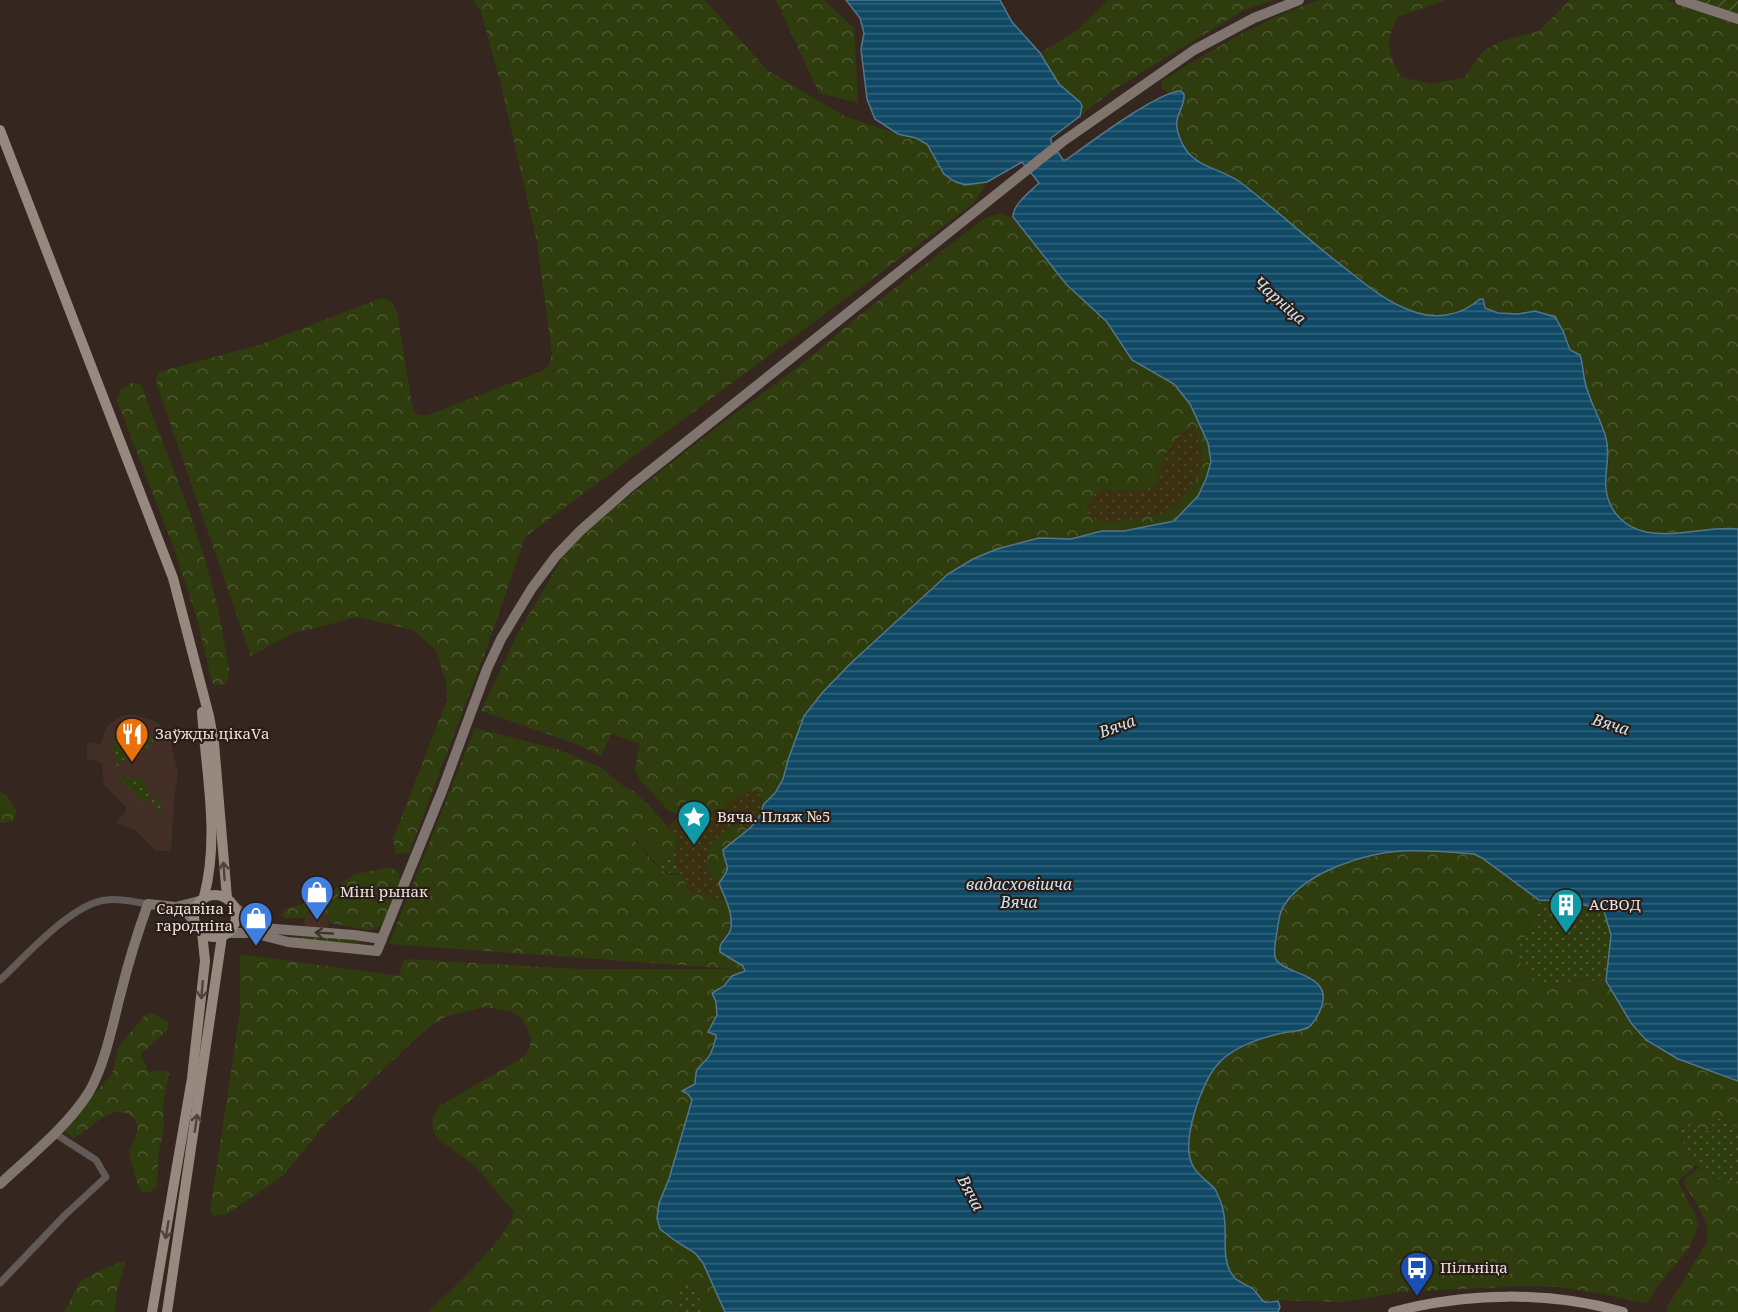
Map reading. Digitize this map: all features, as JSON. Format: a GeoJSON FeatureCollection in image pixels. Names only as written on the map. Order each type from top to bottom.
{"type":"FeatureCollection","features":[{"type":"Feature","properties":{"kind":"main road"},"geometry":{"type":"LineString","coordinates":[[0,130],[173,579],[214,743],[227,898]]}},
{"type":"Feature","properties":{"kind":"main road"},"geometry":{"type":"LineString","coordinates":[[152,1312],[192,1078],[204,961],[200,930],[194,914],[202,899],[212,853],[212,822],[202,694]]}},
{"type":"Feature","properties":{"kind":"main road"},"geometry":{"type":"LineString","coordinates":[[200,930],[212,936],[225,934],[235,924],[236,912],[235,907],[227,898],[220,895],[202,899]]}},
{"type":"Feature","properties":{"kind":"main road"},"geometry":{"type":"LineString","coordinates":[[167,1312],[225,934]]}},
{"type":"Feature","properties":{"kind":"main road"},"geometry":{"type":"LineString","coordinates":[[1393,1312],[1483,1298],[1534,1298],[1579,1302],[1623,1312]]}},
{"type":"Feature","properties":{"kind":"street"},"geometry":{"type":"LineString","coordinates":[[225,934],[254,933],[288,942],[377,951],[442,791],[487,669],[501,639],[532,588],[556,556],[580,531],[631,486],[1062,142],[1194,50],[1254,18],[1299,0]]}},
{"type":"Feature","properties":{"kind":"street"},"geometry":{"type":"LineString","coordinates":[[1680,0],[1738,19]]}},
{"type":"Feature","properties":{"kind":"street"},"geometry":{"type":"LineString","coordinates":[[0,980],[60,924],[96,902],[113,899],[176,907],[202,899]]}},
{"type":"Feature","properties":{"kind":"street"},"geometry":{"type":"LineString","coordinates":[[0,1184],[54,1133],[87,1094],[98,1071],[129,957],[148,904]]}},
{"type":"Feature","properties":{"kind":"street"},"geometry":{"type":"LineString","coordinates":[[176,907],[189,915],[200,930]]}},
{"type":"Feature","properties":{"kind":"street"},"geometry":{"type":"LineString","coordinates":[[235,907],[254,926],[262,928],[382,939]]}},
{"type":"Feature","properties":{"kind":"street"},"geometry":{"type":"LineString","coordinates":[[0,1283],[64,1216],[106,1177],[96,1160],[54,1133]]}},
{"type":"Feature","properties":{"kind":"shaded area"},"geometry":{"type":"Polygon","coordinates":[[[126,715],[152,720],[160,725],[170,739],[178,774],[174,797],[171,851],[156,851],[135,830],[116,823],[126,811],[126,807],[104,785],[102,763],[87,759],[87,743],[101,744],[107,726],[126,715]]]}},
{"type":"Feature","properties":{"kind":"shaded area","name":"Міні рынак"},"geometry":{"type":"Polygon","coordinates":[[[309,912],[327,913],[329,930],[304,929],[305,918],[309,912]]]}},
{"type":"Feature","properties":{"kind":"green space"},"geometry":{"type":"Polygon","coordinates":[[[473,0],[705,0],[767,70],[844,116],[916,138],[927,144],[954,181],[964,185],[987,182],[973,204],[525,537],[486,650],[409,853],[396,854],[393,839],[447,700],[447,685],[436,650],[413,630],[358,617],[291,634],[251,656],[156,378],[159,372],[259,345],[382,298],[390,301],[397,312],[413,410],[419,415],[428,415],[542,371],[549,366],[552,354],[537,242],[501,85],[481,11],[473,0]]]}},
{"type":"Feature","properties":{"kind":"green space"},"geometry":{"type":"Polygon","coordinates":[[[776,0],[824,0],[854,28],[858,103],[819,93],[776,0]]]}},
{"type":"Feature","properties":{"kind":"green space"},"geometry":{"type":"Polygon","coordinates":[[[1108,0],[1275,0],[1244,10],[1113,90],[1080,116],[1082,111],[1080,102],[1059,84],[1040,53],[1077,30],[1108,0]]]}},
{"type":"Feature","properties":{"kind":"green space"},"geometry":{"type":"Polygon","coordinates":[[[1319,0],[1446,0],[1398,17],[1389,41],[1393,61],[1401,77],[1431,84],[1465,77],[1482,52],[1499,42],[1539,31],[1570,0],[1666,0],[1738,24],[1738,529],[1728,528],[1676,534],[1647,532],[1626,526],[1612,509],[1606,488],[1609,459],[1596,411],[1585,383],[1585,370],[1580,355],[1570,350],[1563,331],[1535,311],[1516,313],[1497,311],[1485,308],[1483,299],[1480,299],[1470,308],[1455,314],[1434,316],[1413,312],[1388,301],[1313,244],[1238,181],[1204,164],[1187,150],[1179,135],[1176,121],[1182,109],[1176,91],[1170,93],[1161,88],[1162,81],[1219,46],[1278,16],[1319,0]]]}},
{"type":"Feature","properties":{"kind":"green space"},"geometry":{"type":"Polygon","coordinates":[[[1677,0],[1738,0],[1738,15],[1677,0]]]}},
{"type":"Feature","properties":{"kind":"green space"},"geometry":{"type":"Polygon","coordinates":[[[1001,213],[1012,218],[1065,284],[1107,322],[1132,360],[1174,384],[1190,404],[1208,443],[1211,462],[1198,496],[1174,520],[1124,531],[1102,531],[1071,539],[1039,538],[997,549],[973,559],[948,574],[851,663],[822,693],[788,760],[783,779],[775,793],[763,805],[759,793],[755,791],[736,798],[721,810],[680,815],[669,811],[640,780],[635,770],[640,744],[611,734],[601,756],[577,744],[481,711],[518,633],[573,540],[802,364],[855,319],[985,218],[1001,213]],[[1194,429],[1166,453],[1156,484],[1143,490],[1107,490],[1095,495],[1089,501],[1091,518],[1104,522],[1120,522],[1162,513],[1177,505],[1199,475],[1197,437],[1194,429]]]}},
{"type":"Feature","properties":{"kind":"green space"},"geometry":{"type":"Polygon","coordinates":[[[131,383],[141,385],[201,547],[219,613],[228,662],[228,678],[222,684],[213,684],[196,615],[174,549],[117,400],[120,390],[131,383]]]}},
{"type":"Feature","properties":{"kind":"green space"},"geometry":{"type":"Polygon","coordinates":[[[129,721],[142,723],[154,739],[133,759],[126,757],[117,767],[113,746],[114,734],[121,725],[129,721]]]}},
{"type":"Feature","properties":{"kind":"green space"},"geometry":{"type":"Polygon","coordinates":[[[475,728],[557,749],[600,767],[649,805],[677,838],[676,849],[668,852],[646,828],[634,840],[651,860],[671,875],[682,873],[687,888],[691,892],[727,902],[730,923],[728,932],[721,941],[743,966],[745,972],[732,976],[712,995],[716,1010],[711,1024],[716,1037],[707,1060],[698,1066],[694,1076],[695,1084],[689,1086],[684,1093],[688,1094],[692,1100],[669,1179],[659,1203],[677,1242],[695,1253],[703,1263],[725,1312],[707,1312],[693,1288],[685,1283],[679,1283],[676,1292],[680,1312],[428,1312],[503,1234],[514,1211],[476,1167],[438,1138],[432,1123],[438,1107],[522,1058],[529,1050],[531,1039],[527,1027],[513,1012],[485,1007],[445,1017],[423,1032],[326,1123],[283,1176],[227,1214],[214,1216],[210,1211],[240,1012],[240,954],[399,976],[404,959],[580,969],[735,969],[389,944],[475,728]]]}},
{"type":"Feature","properties":{"kind":"green space"},"geometry":{"type":"Polygon","coordinates":[[[120,771],[128,779],[135,775],[144,782],[148,793],[161,807],[161,818],[158,817],[157,807],[147,797],[146,805],[121,780],[120,771]]]}},
{"type":"Feature","properties":{"kind":"green space"},"geometry":{"type":"Polygon","coordinates":[[[0,792],[6,795],[16,810],[14,820],[0,822],[0,792]]]}},
{"type":"Feature","properties":{"kind":"green space"},"geometry":{"type":"Polygon","coordinates":[[[737,825],[747,828],[743,835],[723,850],[727,863],[727,874],[719,883],[707,867],[709,850],[720,835],[737,825]]]}},
{"type":"Feature","properties":{"kind":"green space"},"geometry":{"type":"Polygon","coordinates":[[[646,828],[668,852],[656,863],[634,839],[646,828]]]}},
{"type":"Feature","properties":{"kind":"green space"},"geometry":{"type":"Polygon","coordinates":[[[676,849],[675,862],[682,873],[674,874],[664,871],[656,863],[668,852],[676,849]]]}},
{"type":"Feature","properties":{"kind":"green space"},"geometry":{"type":"Polygon","coordinates":[[[1401,851],[1474,854],[1482,858],[1539,900],[1538,910],[1518,956],[1521,965],[1530,975],[1539,981],[1548,983],[1587,979],[1606,981],[1633,1026],[1655,1047],[1689,1064],[1738,1081],[1738,1128],[1723,1118],[1717,1119],[1707,1131],[1702,1131],[1690,1124],[1684,1126],[1680,1132],[1682,1142],[1696,1165],[1680,1179],[1679,1184],[1695,1214],[1698,1226],[1689,1248],[1656,1288],[1647,1304],[1560,1287],[1524,1286],[1401,1292],[1342,1302],[1272,1300],[1265,1302],[1253,1289],[1236,1279],[1229,1270],[1225,1218],[1217,1193],[1197,1172],[1190,1160],[1190,1136],[1199,1097],[1208,1079],[1233,1053],[1267,1037],[1309,1027],[1315,981],[1280,964],[1275,953],[1280,915],[1290,895],[1317,875],[1334,868],[1401,851]]]}},
{"type":"Feature","properties":{"kind":"green space"},"geometry":{"type":"Polygon","coordinates":[[[390,867],[399,873],[400,882],[386,922],[377,928],[369,930],[330,923],[327,913],[309,912],[305,918],[285,918],[282,915],[284,909],[322,899],[353,875],[390,867]]]}},
{"type":"Feature","properties":{"kind":"green space"},"geometry":{"type":"Polygon","coordinates":[[[1539,900],[1568,901],[1601,909],[1606,915],[1610,932],[1606,981],[1594,978],[1552,984],[1541,982],[1531,976],[1520,964],[1517,957],[1518,950],[1535,916],[1539,900]]]}},
{"type":"Feature","properties":{"kind":"green space"},"geometry":{"type":"Polygon","coordinates":[[[297,936],[358,940],[361,944],[291,938],[297,936]]]}},
{"type":"Feature","properties":{"kind":"green space"},"geometry":{"type":"Polygon","coordinates":[[[151,1013],[169,1022],[167,1031],[141,1056],[149,1072],[165,1070],[169,1074],[163,1104],[164,1128],[159,1151],[157,1185],[152,1191],[145,1193],[138,1185],[129,1152],[137,1130],[134,1117],[121,1112],[112,1113],[73,1138],[64,1131],[64,1127],[112,1074],[119,1046],[146,1014],[151,1013]]]}},
{"type":"Feature","properties":{"kind":"green space"},"geometry":{"type":"Polygon","coordinates":[[[1723,1118],[1738,1128],[1738,1181],[1723,1181],[1701,1169],[1685,1148],[1680,1132],[1684,1126],[1690,1124],[1702,1131],[1707,1131],[1717,1119],[1723,1118]]]}},
{"type":"Feature","properties":{"kind":"green space"},"geometry":{"type":"Polygon","coordinates":[[[1699,1168],[1723,1181],[1738,1181],[1738,1312],[1668,1312],[1666,1309],[1707,1242],[1707,1226],[1684,1185],[1685,1179],[1699,1168]]]}},
{"type":"Feature","properties":{"kind":"green space"},"geometry":{"type":"Polygon","coordinates":[[[126,1260],[117,1291],[115,1312],[64,1312],[80,1282],[126,1260]]]}},
{"type":"Feature","properties":{"kind":"green space"},"geometry":{"type":"Polygon","coordinates":[[[685,1282],[693,1287],[707,1312],[680,1312],[676,1292],[679,1283],[685,1282]]]}},
{"type":"Feature","properties":{"kind":"sand"},"geometry":{"type":"Polygon","coordinates":[[[1189,428],[1194,429],[1201,446],[1203,460],[1199,475],[1177,505],[1162,513],[1120,522],[1104,522],[1091,518],[1087,510],[1096,493],[1102,490],[1143,490],[1156,484],[1166,453],[1183,431],[1189,428]]]}},
{"type":"Feature","properties":{"kind":"sand","name":"Вяча. Пляж №5"},"geometry":{"type":"Polygon","coordinates":[[[755,791],[759,793],[763,809],[757,822],[747,828],[739,826],[725,831],[713,844],[706,859],[708,872],[720,886],[727,902],[691,892],[675,860],[677,838],[668,827],[680,815],[721,810],[745,793],[755,791]]]}},
{"type":"Feature","properties":{"kind":"water","name":"вадасховішча Вяча"},"geometry":{"type":"Polygon","coordinates":[[[846,0],[1000,0],[1012,22],[1040,53],[1059,84],[1082,106],[1080,116],[1051,138],[1051,142],[1063,160],[1140,109],[1170,93],[1181,91],[1184,98],[1177,127],[1182,143],[1191,156],[1240,182],[1336,261],[1387,299],[1421,314],[1439,316],[1456,313],[1483,299],[1485,308],[1498,313],[1518,314],[1535,311],[1555,317],[1570,350],[1580,355],[1587,389],[1604,431],[1607,445],[1606,489],[1610,505],[1624,522],[1638,530],[1669,534],[1738,529],[1738,1081],[1678,1059],[1646,1040],[1631,1023],[1606,981],[1611,935],[1604,911],[1601,909],[1568,901],[1539,900],[1474,854],[1411,851],[1371,856],[1338,866],[1307,882],[1283,906],[1281,911],[1275,957],[1280,963],[1318,984],[1323,992],[1322,1004],[1315,1020],[1310,1027],[1254,1041],[1224,1058],[1205,1084],[1194,1114],[1189,1143],[1190,1156],[1195,1170],[1215,1189],[1220,1200],[1225,1218],[1229,1270],[1236,1279],[1253,1289],[1264,1301],[1278,1301],[1280,1307],[1278,1312],[725,1312],[703,1263],[695,1253],[660,1229],[657,1218],[659,1203],[669,1179],[692,1100],[682,1091],[695,1084],[697,1070],[710,1055],[716,1037],[708,1032],[717,1015],[716,1002],[712,993],[724,986],[732,976],[745,971],[743,966],[720,952],[731,925],[728,906],[719,883],[727,869],[723,850],[753,825],[762,812],[763,805],[775,793],[783,779],[804,716],[822,693],[851,663],[948,574],[973,559],[997,549],[1039,538],[1071,539],[1102,531],[1124,531],[1174,521],[1198,496],[1211,462],[1208,443],[1190,404],[1174,384],[1132,360],[1107,322],[1066,284],[1013,217],[1019,203],[1039,183],[1022,162],[987,182],[965,185],[944,174],[927,144],[916,138],[898,134],[875,119],[867,99],[861,49],[864,33],[860,18],[846,0]]]}},
{"type":"Feature","properties":{"kind":"place","name":"Заўжды цікаVа"},"geometry":{"type":"Point","coordinates":[132,763]}},
{"type":"Feature","properties":{"kind":"place","name":"Вяча. Пляж №5"},"geometry":{"type":"Point","coordinates":[694,846]}},
{"type":"Feature","properties":{"kind":"place","name":"Міні рынак"},"geometry":{"type":"Point","coordinates":[317,921]}},
{"type":"Feature","properties":{"kind":"place","name":"АСВОД"},"geometry":{"type":"Point","coordinates":[1566,934]}},
{"type":"Feature","properties":{"kind":"place","name":"Садавіна і гародніна"},"geometry":{"type":"Point","coordinates":[256,947]}},
{"type":"Feature","properties":{"kind":"place","name":"Пільніца"},"geometry":{"type":"Point","coordinates":[1417,1297]}},
{"type":"Feature","properties":{"kind":"water label","name":"Чарніца"},"geometry":{"type":"Point","coordinates":[1280,300]}},
{"type":"Feature","properties":{"kind":"water label","name":"Вяча"},"geometry":{"type":"Point","coordinates":[1611,724]}},
{"type":"Feature","properties":{"kind":"water label","name":"Вяча"},"geometry":{"type":"Point","coordinates":[1117,726]}},
{"type":"Feature","properties":{"kind":"water label","name":"Вяча"},"geometry":{"type":"Point","coordinates":[971,1193]}}]}
